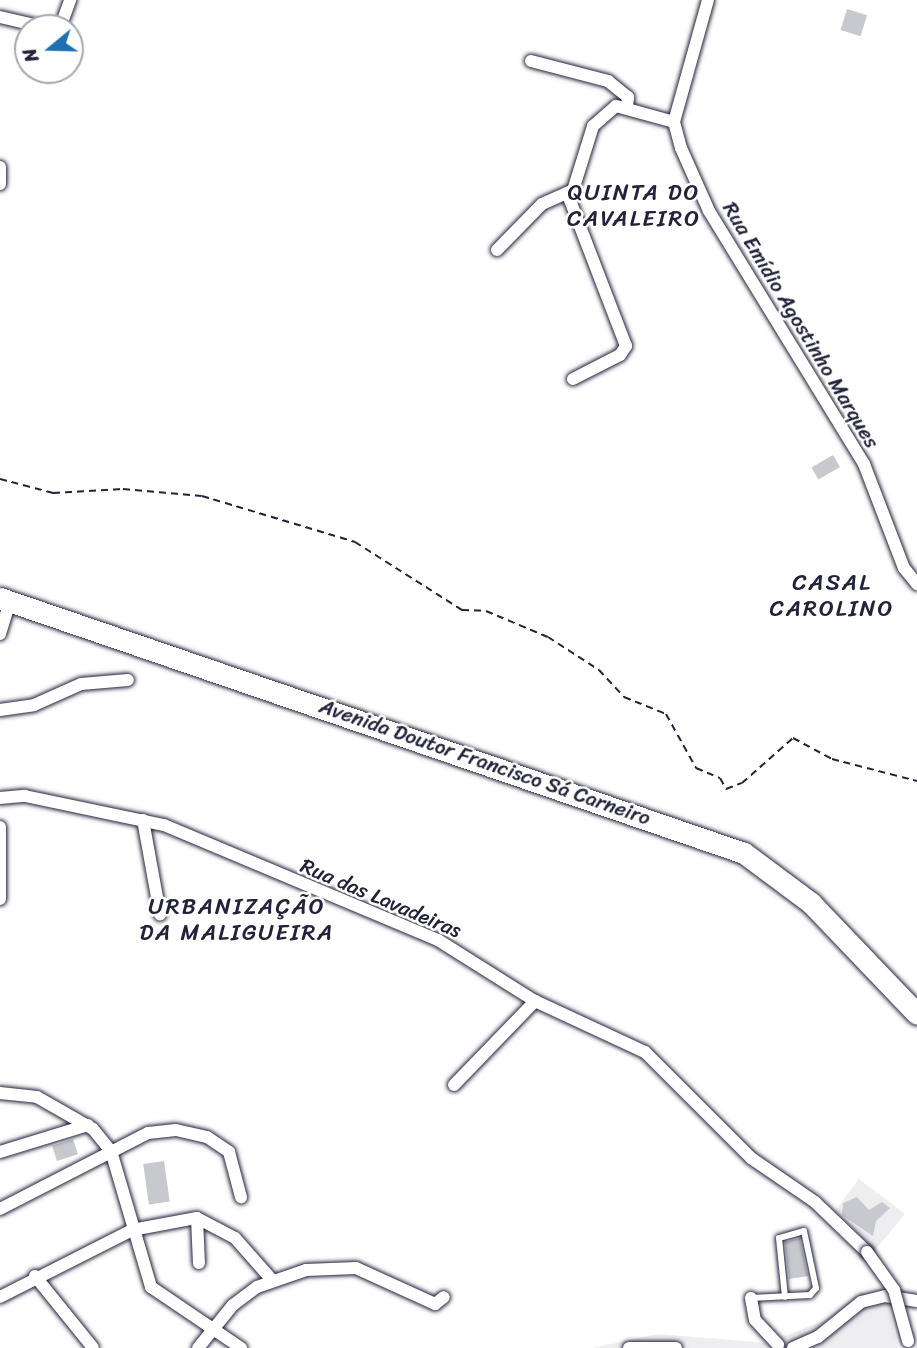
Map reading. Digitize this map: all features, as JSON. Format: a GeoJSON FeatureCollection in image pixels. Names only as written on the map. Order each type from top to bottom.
{"type":"FeatureCollection","features":[{"type":"Feature","properties":{"kind":"main road","name":"Avenida Doutor Francisco Sá Carneiro"},"geometry":{"type":"LineString","coordinates":[[3,595],[749,843],[814,888],[917,993]]}},
{"type":"Feature","properties":{"kind":"main road","name":"Avenida Doutor Francisco Sá Carneiro"},"geometry":{"type":"LineString","coordinates":[[3,595],[744,853],[811,903],[917,1014]]}},
{"type":"Feature","properties":{"kind":"street"},"geometry":{"type":"LineString","coordinates":[[573,379],[620,355],[626,346],[571,191],[599,117],[608,107],[627,107],[674,122],[708,0]]}},
{"type":"Feature","properties":{"kind":"street"},"geometry":{"type":"LineString","coordinates":[[531,61],[608,81],[628,97],[627,107]]}},
{"type":"Feature","properties":{"kind":"street","name":"Rua Emídio Agostinho Marques"},"geometry":{"type":"LineString","coordinates":[[674,122],[709,211],[864,464],[904,568],[917,584]]}},
{"type":"Feature","properties":{"kind":"street"},"geometry":{"type":"LineString","coordinates":[[0,167],[0,184]]}},
{"type":"Feature","properties":{"kind":"street"},"geometry":{"type":"LineString","coordinates":[[497,250],[547,199],[571,191]]}},
{"type":"Feature","properties":{"kind":"street"},"geometry":{"type":"LineString","coordinates":[[0,634],[3,595]]}},
{"type":"Feature","properties":{"kind":"street"},"geometry":{"type":"LineString","coordinates":[[0,710],[26,707],[81,684],[128,680]]}},
{"type":"Feature","properties":{"kind":"street","name":"Rua das Lavadeiras"},"geometry":{"type":"LineString","coordinates":[[0,798],[25,796],[143,820],[194,835],[438,940],[536,1001],[645,1052],[751,1158],[815,1202],[867,1252],[894,1290],[908,1344]]}},
{"type":"Feature","properties":{"kind":"street"},"geometry":{"type":"LineString","coordinates":[[143,820],[160,914]]}},
{"type":"Feature","properties":{"kind":"street"},"geometry":{"type":"LineString","coordinates":[[0,827],[0,899]]}},
{"type":"Feature","properties":{"kind":"street"},"geometry":{"type":"LineString","coordinates":[[454,1085],[536,1001]]}},
{"type":"Feature","properties":{"kind":"street"},"geometry":{"type":"LineString","coordinates":[[0,1093],[37,1097],[88,1125],[111,1151],[132,1230],[151,1287],[241,1348]]}},
{"type":"Feature","properties":{"kind":"street"},"geometry":{"type":"LineString","coordinates":[[0,1152],[88,1125]]}},
{"type":"Feature","properties":{"kind":"street"},"geometry":{"type":"LineString","coordinates":[[0,1209],[148,1133],[176,1130],[207,1137],[229,1152],[241,1197]]}},
{"type":"Feature","properties":{"kind":"street"},"geometry":{"type":"LineString","coordinates":[[197,1218],[199,1263]]}},
{"type":"Feature","properties":{"kind":"street"},"geometry":{"type":"LineString","coordinates":[[0,1297],[35,1276],[132,1230],[197,1218],[235,1238],[272,1280]]}},
{"type":"Feature","properties":{"kind":"street"},"geometry":{"type":"LineString","coordinates":[[198,1348],[233,1305],[272,1280],[356,1268],[401,1283],[435,1304],[444,1297]]}},
{"type":"Feature","properties":{"kind":"street"},"geometry":{"type":"LineString","coordinates":[[35,1276],[93,1348]]}},
{"type":"Feature","properties":{"kind":"street"},"geometry":{"type":"LineString","coordinates":[[751,1298],[755,1320],[784,1347],[818,1337],[861,1302],[898,1296],[917,1301]]}},
{"type":"Feature","properties":{"kind":"street"},"geometry":{"type":"LineString","coordinates":[[629,1348],[676,1348]]}},
{"type":"Feature","properties":{"kind":"lane"},"geometry":{"type":"LineString","coordinates":[[751,1298],[785,1297],[810,1295],[816,1288],[804,1231],[779,1238],[785,1297]]}},
{"type":"Feature","properties":{"kind":"path"},"geometry":{"type":"LineString","coordinates":[[0,479],[53,493],[122,489],[202,496],[355,542],[462,610],[486,611],[538,632],[599,670],[624,697],[666,714],[696,768],[720,778],[726,789],[743,783],[793,738],[832,759],[917,781]]}},
{"type":"Feature","properties":{"kind":"shaded area"},"geometry":{"type":"Polygon","coordinates":[[[859,1179],[905,1214],[875,1250],[835,1211],[859,1179]]]}},
{"type":"Feature","properties":{"kind":"shaded area"},"geometry":{"type":"Polygon","coordinates":[[[861,1292],[888,1303],[898,1348],[592,1348],[658,1334],[767,1343],[825,1320],[861,1292]]]}},
{"type":"Feature","properties":{"kind":"building"},"geometry":{"type":"Polygon","coordinates":[[[847,9],[867,15],[861,36],[841,30],[847,9]]]}},
{"type":"Feature","properties":{"kind":"building"},"geometry":{"type":"Polygon","coordinates":[[[833,455],[840,467],[818,480],[811,468],[833,455]]]}},
{"type":"Feature","properties":{"kind":"building"},"geometry":{"type":"Polygon","coordinates":[[[73,1139],[78,1154],[57,1161],[52,1146],[73,1139]]]}},
{"type":"Feature","properties":{"kind":"building"},"geometry":{"type":"Polygon","coordinates":[[[164,1161],[170,1202],[149,1205],[143,1164],[164,1161]]]}},
{"type":"Feature","properties":{"kind":"building"},"geometry":{"type":"Polygon","coordinates":[[[857,1197],[869,1210],[882,1202],[890,1208],[876,1221],[873,1236],[842,1215],[843,1203],[857,1197]]]}},
{"type":"Feature","properties":{"kind":"building"},"geometry":{"type":"Polygon","coordinates":[[[800,1238],[808,1276],[789,1279],[785,1242],[800,1238]]]}},
{"type":"Feature","properties":{"kind":"district","name":"QUINTA DO CAVALEIRO"},"geometry":{"type":"Point","coordinates":[634,206]}},
{"type":"Feature","properties":{"kind":"district","name":"CASAL CAROLINO"},"geometry":{"type":"Point","coordinates":[832,596]}},
{"type":"Feature","properties":{"kind":"district","name":"URBANIZAÇÃO DA MALIGUEIRA"},"geometry":{"type":"Point","coordinates":[237,920]}}]}
